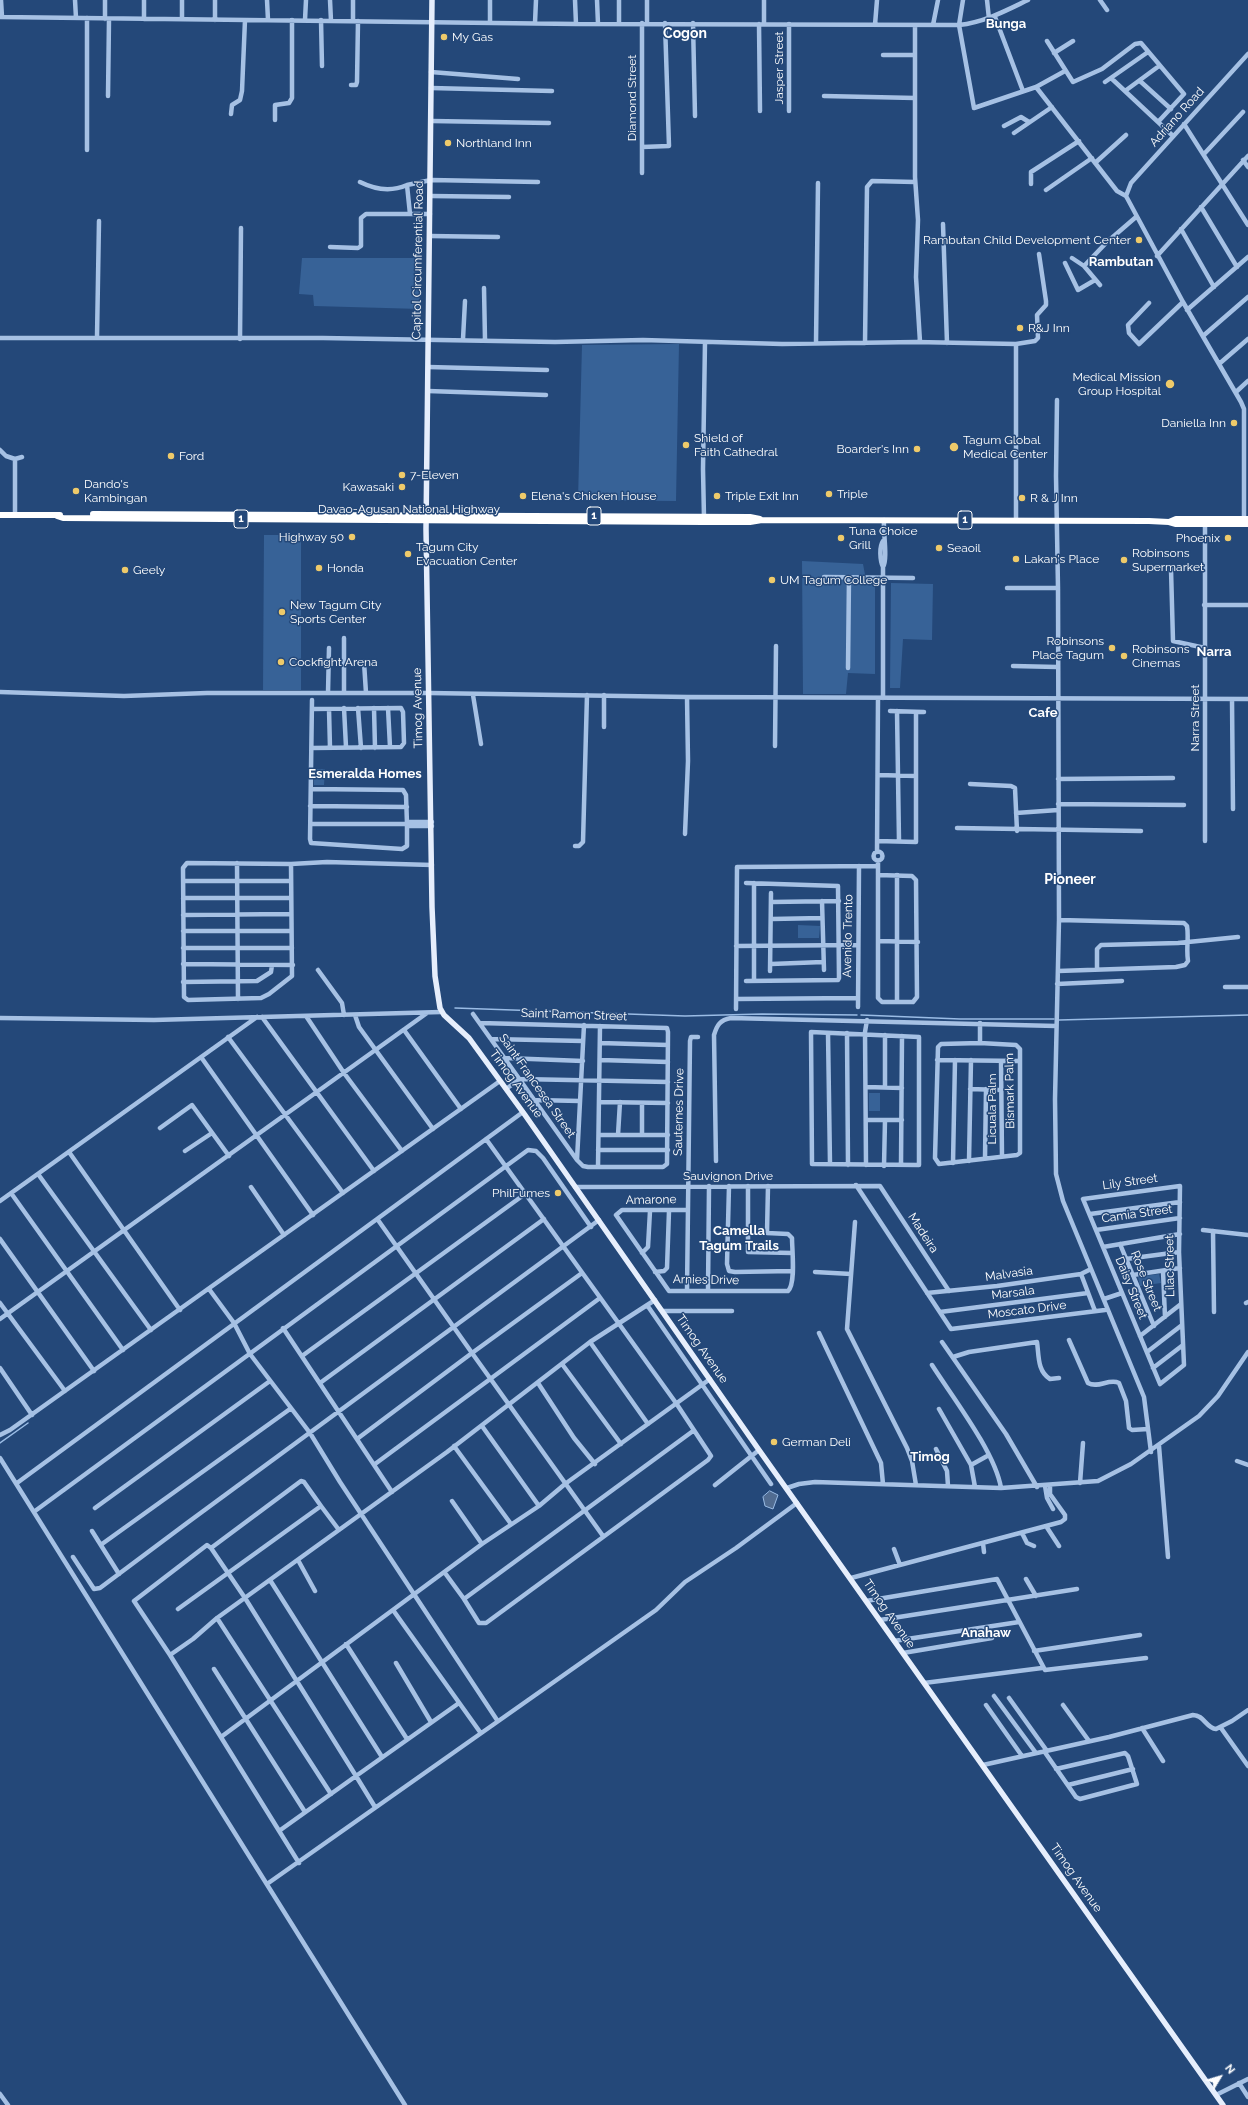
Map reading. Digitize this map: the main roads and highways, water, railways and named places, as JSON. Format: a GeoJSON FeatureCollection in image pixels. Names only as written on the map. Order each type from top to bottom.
{"type":"FeatureCollection","features":[{"type":"Feature","properties":{"kind":"highway","name":"Davao-Agusan National Highway"},"geometry":{"type":"LineString","coordinates":[[0,515],[57,516],[63,518],[144,516],[426,519],[504,518],[750,522],[762,520],[1016,520],[1169,522],[1176,524],[1205,524],[1246,521]]}},
{"type":"Feature","properties":{"kind":"highway","name":"Davao-Agusan National Highway"},"geometry":{"type":"LineString","coordinates":[[687,520],[750,517],[762,520]]}},
{"type":"Feature","properties":{"kind":"highway","name":"Davao-Agusan National Highway"},"geometry":{"type":"LineString","coordinates":[[1169,522],[1176,519],[1246,521]]}},
{"type":"Feature","properties":{"kind":"main road","name":"Capitol Circumferential Road"},"geometry":{"type":"LineString","coordinates":[[426,519],[432,121],[432,0]]}},
{"type":"Feature","properties":{"kind":"main road","name":"Timog Avenue"},"geometry":{"type":"LineString","coordinates":[[426,519],[435,976],[441,1012],[469,1038],[523,1112],[759,1450],[1223,2105]]}},
{"type":"Feature","properties":{"kind":"waterway"},"geometry":{"type":"LineString","coordinates":[[455,1008],[685,1016],[762,1014],[857,1015]]}},
{"type":"Feature","properties":{"kind":"waterway"},"geometry":{"type":"LineString","coordinates":[[861,1015],[960,1019],[1054,1019]]}},
{"type":"Feature","properties":{"kind":"waterway"},"geometry":{"type":"LineString","coordinates":[[1059,1020],[1248,1015]]}},
{"type":"Feature","properties":{"kind":"waterway"},"geometry":{"type":"LineString","coordinates":[[0,1443],[28,1423]]}},
{"type":"Feature","properties":{"kind":"place","name":"My Gas"},"geometry":{"type":"Point","coordinates":[444,37]}},
{"type":"Feature","properties":{"kind":"place","name":"Northland Inn"},"geometry":{"type":"Point","coordinates":[448,143]}},
{"type":"Feature","properties":{"kind":"place","name":"Rambutan Child Development Center"},"geometry":{"type":"Point","coordinates":[1139,240]}},
{"type":"Feature","properties":{"kind":"place","name":"R&J Inn"},"geometry":{"type":"Point","coordinates":[1020,328]}},
{"type":"Feature","properties":{"kind":"place","name":"Medical Mission Group Hospital"},"geometry":{"type":"Point","coordinates":[1170,384]}},
{"type":"Feature","properties":{"kind":"place","name":"Daniella Inn"},"geometry":{"type":"Point","coordinates":[1234,423]}},
{"type":"Feature","properties":{"kind":"place","name":"Shield of Faith Cathedral"},"geometry":{"type":"Point","coordinates":[686,445]}},
{"type":"Feature","properties":{"kind":"place","name":"Tagum Global Medical Center"},"geometry":{"type":"Point","coordinates":[954,447]}},
{"type":"Feature","properties":{"kind":"place","name":"Boarder's Inn"},"geometry":{"type":"Point","coordinates":[917,449]}},
{"type":"Feature","properties":{"kind":"place","name":"Ford"},"geometry":{"type":"Point","coordinates":[171,456]}},
{"type":"Feature","properties":{"kind":"place","name":"7-Eleven"},"geometry":{"type":"Point","coordinates":[402,475]}},
{"type":"Feature","properties":{"kind":"place","name":"Kawasaki"},"geometry":{"type":"Point","coordinates":[402,487]}},
{"type":"Feature","properties":{"kind":"place","name":"Dando's Kambingan"},"geometry":{"type":"Point","coordinates":[76,491]}},
{"type":"Feature","properties":{"kind":"place","name":"Triple"},"geometry":{"type":"Point","coordinates":[829,494]}},
{"type":"Feature","properties":{"kind":"place","name":"Elena's Chicken House"},"geometry":{"type":"Point","coordinates":[523,496]}},
{"type":"Feature","properties":{"kind":"place","name":"Triple Exit Inn"},"geometry":{"type":"Point","coordinates":[717,496]}},
{"type":"Feature","properties":{"kind":"place","name":"R & J Inn"},"geometry":{"type":"Point","coordinates":[1022,498]}},
{"type":"Feature","properties":{"kind":"place","name":"Highway 50"},"geometry":{"type":"Point","coordinates":[352,537]}},
{"type":"Feature","properties":{"kind":"place","name":"Tuna Choice Grill"},"geometry":{"type":"Point","coordinates":[841,538]}},
{"type":"Feature","properties":{"kind":"place","name":"Phoenix"},"geometry":{"type":"Point","coordinates":[1228,538]}},
{"type":"Feature","properties":{"kind":"place","name":"Seaoil"},"geometry":{"type":"Point","coordinates":[939,548]}},
{"type":"Feature","properties":{"kind":"place","name":"Tagum City Evacuation Center"},"geometry":{"type":"Point","coordinates":[408,554]}},
{"type":"Feature","properties":{"kind":"place","name":"Lakan's Place"},"geometry":{"type":"Point","coordinates":[1016,559]}},
{"type":"Feature","properties":{"kind":"place","name":"Robinsons Supermarket"},"geometry":{"type":"Point","coordinates":[1124,560]}},
{"type":"Feature","properties":{"kind":"place","name":"Honda"},"geometry":{"type":"Point","coordinates":[319,568]}},
{"type":"Feature","properties":{"kind":"place","name":"Geely"},"geometry":{"type":"Point","coordinates":[125,570]}},
{"type":"Feature","properties":{"kind":"place","name":"UM Tagum College"},"geometry":{"type":"Point","coordinates":[772,580]}},
{"type":"Feature","properties":{"kind":"place","name":"New Tagum City Sports Center"},"geometry":{"type":"Point","coordinates":[282,612]}},
{"type":"Feature","properties":{"kind":"place","name":"Robinsons Place Tagum"},"geometry":{"type":"Point","coordinates":[1112,648]}},
{"type":"Feature","properties":{"kind":"place","name":"Robinsons Cinemas"},"geometry":{"type":"Point","coordinates":[1124,656]}},
{"type":"Feature","properties":{"kind":"place","name":"Cockfight Arena"},"geometry":{"type":"Point","coordinates":[281,662]}},
{"type":"Feature","properties":{"kind":"place","name":"PhilFumes"},"geometry":{"type":"Point","coordinates":[558,1193]}},
{"type":"Feature","properties":{"kind":"place","name":"German Deli"},"geometry":{"type":"Point","coordinates":[774,1442]}},
{"type":"Feature","properties":{"kind":"district","name":"Bunga"},"geometry":{"type":"Point","coordinates":[1006,24]}},
{"type":"Feature","properties":{"kind":"district","name":"Cogon"},"geometry":{"type":"Point","coordinates":[685,34]}},
{"type":"Feature","properties":{"kind":"district","name":"Rambutan"},"geometry":{"type":"Point","coordinates":[1121,262]}},
{"type":"Feature","properties":{"kind":"district","name":"Narra"},"geometry":{"type":"Point","coordinates":[1214,652]}},
{"type":"Feature","properties":{"kind":"district","name":"Cafe"},"geometry":{"type":"Point","coordinates":[1043,713]}},
{"type":"Feature","properties":{"kind":"district","name":"Esmeralda Homes"},"geometry":{"type":"Point","coordinates":[365,774]}},
{"type":"Feature","properties":{"kind":"district","name":"Pioneer"},"geometry":{"type":"Point","coordinates":[1070,880]}},
{"type":"Feature","properties":{"kind":"district","name":"Camella Tagum Trails"},"geometry":{"type":"Point","coordinates":[739,1238]}},
{"type":"Feature","properties":{"kind":"district","name":"Timog"},"geometry":{"type":"Point","coordinates":[930,1457]}},
{"type":"Feature","properties":{"kind":"district","name":"Anahaw"},"geometry":{"type":"Point","coordinates":[986,1633]}}]}
